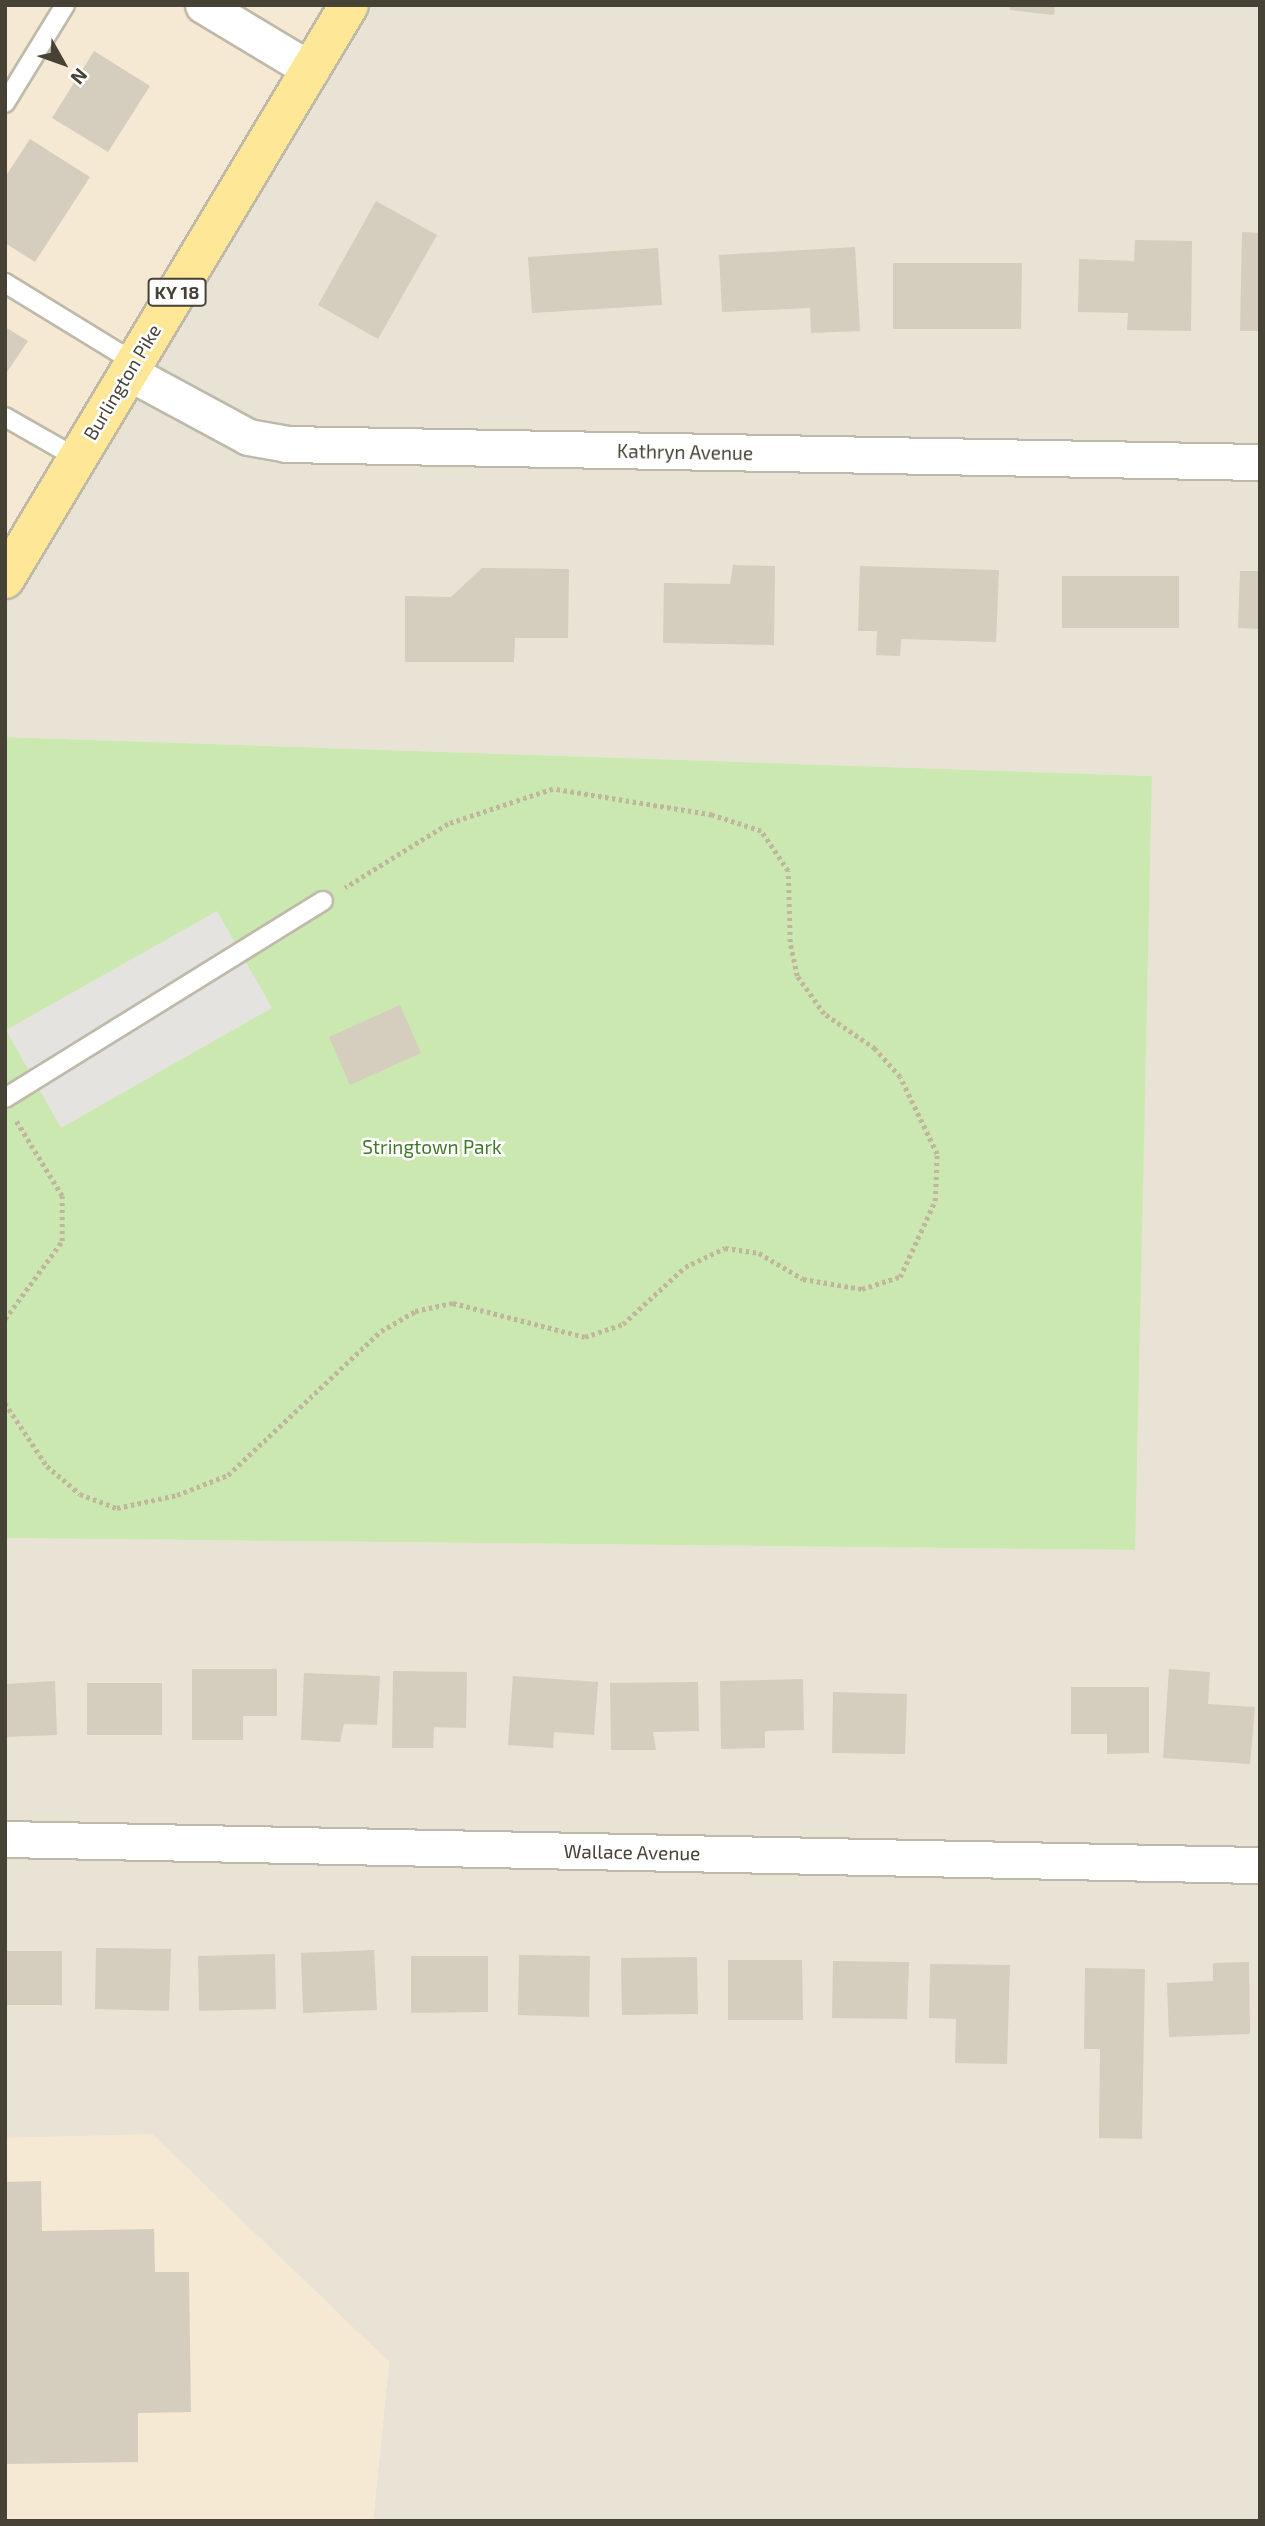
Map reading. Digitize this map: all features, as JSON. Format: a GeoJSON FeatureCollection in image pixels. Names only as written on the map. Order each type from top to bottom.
{"type":"FeatureCollection","features":[{"type":"Feature","properties":{"kind":"main road","name":"Burlington Pike"},"geometry":{"type":"LineString","coordinates":[[6,576],[349,5]]}},
{"type":"Feature","properties":{"kind":"street"},"geometry":{"type":"LineString","coordinates":[[203,5],[311,70]]}},
{"type":"Feature","properties":{"kind":"street","name":"Kathryn Avenue"},"geometry":{"type":"LineString","coordinates":[[131,367],[248,438],[286,444],[1260,462]]}},
{"type":"Feature","properties":{"kind":"street","name":"Wallace Avenue"},"geometry":{"type":"LineString","coordinates":[[5,1839],[1260,1865]]}},
{"type":"Feature","properties":{"kind":"lane"},"geometry":{"type":"LineString","coordinates":[[5,103],[65,5]]}},
{"type":"Feature","properties":{"kind":"lane"},"geometry":{"type":"LineString","coordinates":[[5,284],[131,367]]}},
{"type":"Feature","properties":{"kind":"lane"},"geometry":{"type":"LineString","coordinates":[[5,417],[77,458]]}},
{"type":"Feature","properties":{"kind":"lane"},"geometry":{"type":"LineString","coordinates":[[5,1098],[323,901]]}},
{"type":"Feature","properties":{"kind":"path"},"geometry":{"type":"LineString","coordinates":[[5,1403],[47,1466],[80,1494],[117,1508],[177,1495],[228,1475],[381,1331],[415,1311],[453,1303],[584,1337],[623,1324],[685,1267],[725,1248],[760,1253],[803,1279],[862,1289],[900,1277],[935,1201],[937,1154],[900,1077],[875,1049],[824,1014],[797,976],[790,943],[788,871],[761,831],[712,815],[553,789],[448,824],[323,901]]}},
{"type":"Feature","properties":{"kind":"path"},"geometry":{"type":"LineString","coordinates":[[5,1320],[62,1241],[62,1196],[12,1116]]}},
{"type":"Feature","properties":{"kind":"shaded area"},"geometry":{"type":"Polygon","coordinates":[[[5,5],[349,5],[5,579],[5,5]]]}},
{"type":"Feature","properties":{"kind":"shaded area"},"geometry":{"type":"Polygon","coordinates":[[[349,5],[1260,5],[1260,2521],[373,2521],[389,2362],[152,2135],[5,2138],[5,1538],[1134,1550],[1152,776],[5,737],[5,579],[349,5]]]}},
{"type":"Feature","properties":{"kind":"shaded area"},"geometry":{"type":"Polygon","coordinates":[[[217,911],[272,1008],[61,1128],[6,1030],[217,911]]]}},
{"type":"Feature","properties":{"kind":"shaded area"},"geometry":{"type":"Polygon","coordinates":[[[152,2134],[389,2362],[373,2521],[5,2521],[5,2138],[152,2134]]]}},
{"type":"Feature","properties":{"kind":"green space","name":"Stringtown Park"},"geometry":{"type":"Polygon","coordinates":[[[5,737],[1152,776],[1135,1550],[5,1538],[5,737]]]}},
{"type":"Feature","properties":{"kind":"building"},"geometry":{"type":"Polygon","coordinates":[[[1010,5],[1055,5],[1054,15],[1010,10],[1010,5]]]}},
{"type":"Feature","properties":{"kind":"building"},"geometry":{"type":"Polygon","coordinates":[[[94,51],[150,86],[108,152],[52,118],[94,51]]]}},
{"type":"Feature","properties":{"kind":"building"},"geometry":{"type":"Polygon","coordinates":[[[30,139],[90,177],[35,262],[5,243],[5,177],[30,139]]]}},
{"type":"Feature","properties":{"kind":"building"},"geometry":{"type":"Polygon","coordinates":[[[376,201],[437,235],[378,339],[318,305],[376,201]]]}},
{"type":"Feature","properties":{"kind":"building"},"geometry":{"type":"Polygon","coordinates":[[[1242,232],[1260,233],[1260,331],[1240,331],[1242,232]]]}},
{"type":"Feature","properties":{"kind":"building"},"geometry":{"type":"Polygon","coordinates":[[[1135,240],[1192,241],[1191,331],[1127,330],[1128,313],[1078,312],[1079,259],[1134,261],[1135,240]]]}},
{"type":"Feature","properties":{"kind":"building"},"geometry":{"type":"Polygon","coordinates":[[[855,247],[860,331],[811,333],[810,308],[722,312],[719,255],[855,247]]]}},
{"type":"Feature","properties":{"kind":"building"},"geometry":{"type":"Polygon","coordinates":[[[658,248],[662,305],[532,313],[528,257],[658,248]]]}},
{"type":"Feature","properties":{"kind":"building"},"geometry":{"type":"Polygon","coordinates":[[[893,263],[1022,263],[1021,329],[893,329],[893,263]]]}},
{"type":"Feature","properties":{"kind":"building"},"geometry":{"type":"Polygon","coordinates":[[[5,327],[28,341],[5,375],[5,327]]]}},
{"type":"Feature","properties":{"kind":"building"},"geometry":{"type":"Polygon","coordinates":[[[733,565],[775,566],[774,645],[663,643],[664,583],[730,584],[733,565]]]}},
{"type":"Feature","properties":{"kind":"building"},"geometry":{"type":"Polygon","coordinates":[[[860,566],[999,570],[996,642],[901,639],[900,656],[876,655],[877,631],[858,631],[860,566]]]}},
{"type":"Feature","properties":{"kind":"building"},"geometry":{"type":"Polygon","coordinates":[[[482,568],[569,569],[568,638],[515,638],[514,662],[405,662],[405,596],[451,597],[482,568]]]}},
{"type":"Feature","properties":{"kind":"building"},"geometry":{"type":"Polygon","coordinates":[[[1240,571],[1260,571],[1260,629],[1238,628],[1240,571]]]}},
{"type":"Feature","properties":{"kind":"building"},"geometry":{"type":"Polygon","coordinates":[[[1062,576],[1179,576],[1179,628],[1062,628],[1062,576]]]}},
{"type":"Feature","properties":{"kind":"building"},"geometry":{"type":"Polygon","coordinates":[[[400,1005],[421,1053],[350,1085],[329,1037],[400,1005]]]}},
{"type":"Feature","properties":{"kind":"building"},"geometry":{"type":"Polygon","coordinates":[[[192,1669],[277,1669],[277,1716],[243,1716],[243,1740],[192,1740],[192,1669]]]}},
{"type":"Feature","properties":{"kind":"building"},"geometry":{"type":"Polygon","coordinates":[[[1169,1669],[1210,1672],[1208,1704],[1255,1707],[1250,1764],[1163,1758],[1169,1669]]]}},
{"type":"Feature","properties":{"kind":"building"},"geometry":{"type":"Polygon","coordinates":[[[393,1671],[467,1672],[466,1728],[434,1727],[433,1748],[392,1748],[393,1671]]]}},
{"type":"Feature","properties":{"kind":"building"},"geometry":{"type":"Polygon","coordinates":[[[304,1673],[380,1676],[377,1725],[344,1724],[340,1742],[301,1740],[304,1673]]]}},
{"type":"Feature","properties":{"kind":"building"},"geometry":{"type":"Polygon","coordinates":[[[513,1676],[598,1682],[594,1735],[554,1732],[553,1748],[508,1745],[513,1676]]]}},
{"type":"Feature","properties":{"kind":"building"},"geometry":{"type":"Polygon","coordinates":[[[803,1679],[804,1730],[765,1731],[765,1748],[721,1749],[720,1681],[803,1679]]]}},
{"type":"Feature","properties":{"kind":"building"},"geometry":{"type":"Polygon","coordinates":[[[55,1681],[57,1735],[5,1737],[5,1684],[55,1681]]]}},
{"type":"Feature","properties":{"kind":"building"},"geometry":{"type":"Polygon","coordinates":[[[698,1682],[699,1731],[653,1732],[656,1750],[611,1750],[610,1683],[698,1682]]]}},
{"type":"Feature","properties":{"kind":"building"},"geometry":{"type":"Polygon","coordinates":[[[87,1683],[162,1683],[162,1735],[87,1735],[87,1683]]]}},
{"type":"Feature","properties":{"kind":"building"},"geometry":{"type":"Polygon","coordinates":[[[1071,1687],[1149,1687],[1149,1753],[1107,1754],[1107,1734],[1071,1734],[1071,1687]]]}},
{"type":"Feature","properties":{"kind":"building"},"geometry":{"type":"Polygon","coordinates":[[[833,1692],[907,1694],[905,1754],[832,1753],[833,1692]]]}},
{"type":"Feature","properties":{"kind":"building"},"geometry":{"type":"Polygon","coordinates":[[[96,1948],[171,1949],[169,2011],[95,2009],[96,1948]]]}},
{"type":"Feature","properties":{"kind":"building"},"geometry":{"type":"Polygon","coordinates":[[[374,1950],[377,2010],[303,2013],[301,1953],[374,1950]]]}},
{"type":"Feature","properties":{"kind":"building"},"geometry":{"type":"Polygon","coordinates":[[[5,1951],[62,1951],[62,2005],[5,2005],[5,1951]]]}},
{"type":"Feature","properties":{"kind":"building"},"geometry":{"type":"Polygon","coordinates":[[[275,1954],[276,2009],[199,2011],[198,1956],[275,1954]]]}},
{"type":"Feature","properties":{"kind":"building"},"geometry":{"type":"Polygon","coordinates":[[[519,1955],[590,1956],[589,2017],[518,2015],[519,1955]]]}},
{"type":"Feature","properties":{"kind":"building"},"geometry":{"type":"Polygon","coordinates":[[[411,1956],[488,1956],[488,2012],[411,2013],[411,1956]]]}},
{"type":"Feature","properties":{"kind":"building"},"geometry":{"type":"Polygon","coordinates":[[[697,1957],[698,2014],[622,2015],[621,1958],[697,1957]]]}},
{"type":"Feature","properties":{"kind":"building"},"geometry":{"type":"Polygon","coordinates":[[[728,1960],[802,1960],[803,2020],[728,2020],[728,1960]]]}},
{"type":"Feature","properties":{"kind":"building"},"geometry":{"type":"Polygon","coordinates":[[[833,1961],[909,1962],[907,2019],[832,2018],[833,1961]]]}},
{"type":"Feature","properties":{"kind":"building"},"geometry":{"type":"Polygon","coordinates":[[[1249,1962],[1250,2034],[1169,2037],[1167,1983],[1213,1981],[1213,1963],[1249,1962]]]}},
{"type":"Feature","properties":{"kind":"building"},"geometry":{"type":"Polygon","coordinates":[[[930,1964],[1010,1965],[1007,2064],[955,2063],[956,2019],[929,2018],[930,1964]]]}},
{"type":"Feature","properties":{"kind":"building"},"geometry":{"type":"Polygon","coordinates":[[[1085,1968],[1145,1969],[1142,2139],[1099,2138],[1100,2049],[1084,2049],[1085,1968]]]}},
{"type":"Feature","properties":{"kind":"building"},"geometry":{"type":"Polygon","coordinates":[[[41,2181],[42,2231],[154,2229],[155,2272],[189,2272],[191,2412],[138,2413],[138,2462],[5,2464],[5,2182],[41,2181]]]}}]}
